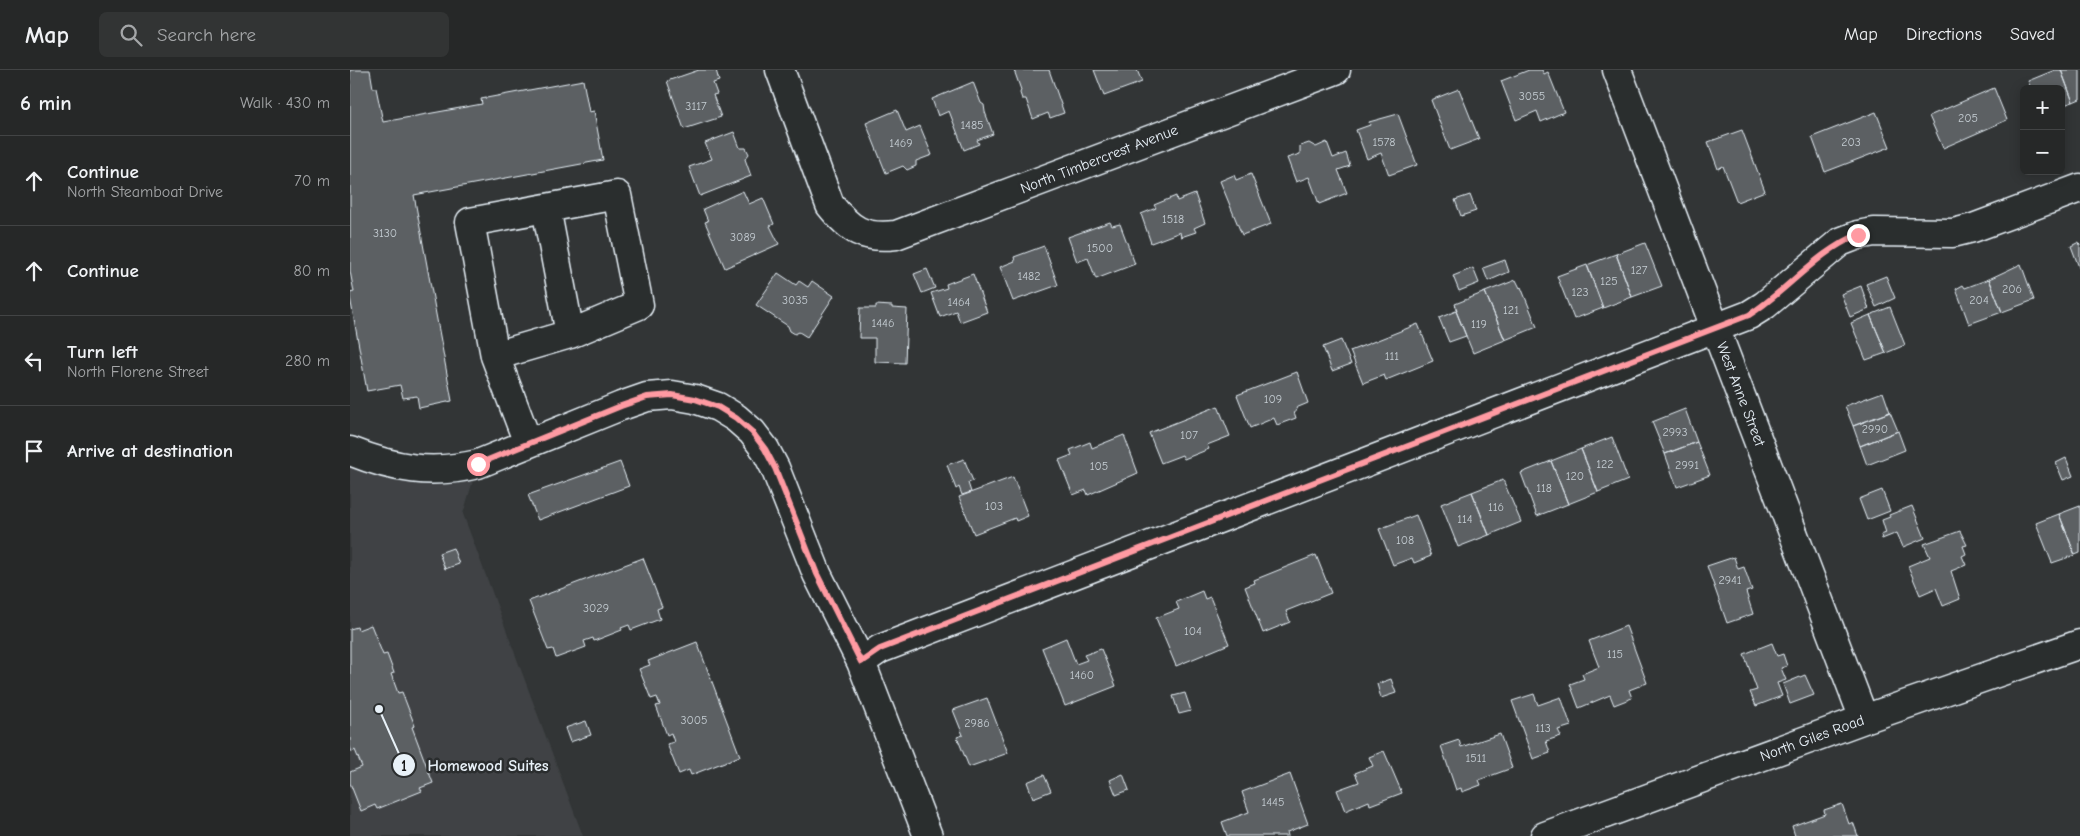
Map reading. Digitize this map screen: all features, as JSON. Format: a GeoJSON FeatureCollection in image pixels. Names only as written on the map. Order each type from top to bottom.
{"type":"FeatureCollection","features":[{"type":"Feature","properties":{"kind":"street","name":"North Timbercrest Avenue"},"geometry":{"type":"LineString","coordinates":[[780,70],[830,205],[844,222],[860,233],[879,237],[896,235],[1336,70]]}},
{"type":"Feature","properties":{"kind":"street","name":"West Anne Street"},"geometry":{"type":"LineString","coordinates":[[1617,70],[1864,719]]}},
{"type":"Feature","properties":{"kind":"street"},"geometry":{"type":"LineString","coordinates":[[861,662],[887,646],[1749,315],[1765,305],[1840,242],[1858,235],[1874,232],[1953,233],[1973,228],[2080,188]]}},
{"type":"Feature","properties":{"kind":"street"},"geometry":{"type":"LineString","coordinates":[[495,356],[570,334],[639,305],[617,195],[470,222],[495,356],[528,443]]}},
{"type":"Feature","properties":{"kind":"street"},"geometry":{"type":"LineString","coordinates":[[546,208],[570,334]]}},
{"type":"Feature","properties":{"kind":"street"},"geometry":{"type":"LineString","coordinates":[[350,451],[377,462],[405,468],[453,469],[478,464],[647,397],[672,395],[695,399],[718,407],[736,418],[752,432],[765,449],[775,468],[817,574],[861,662],[928,836]]}},
{"type":"Feature","properties":{"kind":"street","name":"North Giles Road"},"geometry":{"type":"LineString","coordinates":[[1545,836],[1864,719],[2080,644]]}},
{"type":"Feature","properties":{"kind":"shaded area"},"geometry":{"type":"Polygon","coordinates":[[[350,451],[478,464],[463,514],[583,836],[350,836],[350,451]]]}},
{"type":"Feature","properties":{"kind":"building"},"geometry":{"type":"Polygon","coordinates":[[[350,70],[370,70],[383,122],[482,104],[481,99],[583,80],[589,112],[594,111],[603,160],[414,195],[452,401],[419,408],[417,396],[403,398],[400,385],[367,391],[350,297],[350,293],[354,292],[350,271],[350,70]]]}},
{"type":"Feature","properties":{"kind":"building"},"geometry":{"type":"Polygon","coordinates":[[[699,70],[716,70],[719,81],[713,83],[717,94],[713,95],[721,117],[684,129],[667,81],[699,70]]]}},
{"type":"Feature","properties":{"kind":"building"},"geometry":{"type":"Polygon","coordinates":[[[1014,70],[1049,70],[1064,113],[1050,118],[1048,113],[1033,119],[1026,99],[1022,99],[1014,70]]]}},
{"type":"Feature","properties":{"kind":"building"},"geometry":{"type":"Polygon","coordinates":[[[1094,70],[1137,70],[1142,82],[1104,96],[1094,70]]]}},
{"type":"Feature","properties":{"kind":"building"},"geometry":{"type":"Polygon","coordinates":[[[1529,70],[1542,70],[1544,74],[1548,72],[1564,112],[1541,122],[1537,111],[1516,120],[1501,81],[1529,70]]]}},
{"type":"Feature","properties":{"kind":"building"},"geometry":{"type":"Polygon","coordinates":[[[2055,70],[2061,70],[2073,102],[2065,105],[2065,85],[2030,85],[2028,81],[2055,70]]]}},
{"type":"Feature","properties":{"kind":"building"},"geometry":{"type":"Polygon","coordinates":[[[2061,70],[2080,70],[2080,99],[2073,102],[2061,70]]]}},
{"type":"Feature","properties":{"kind":"building"},"geometry":{"type":"Polygon","coordinates":[[[973,82],[981,103],[984,105],[993,134],[977,140],[979,144],[964,150],[949,111],[938,116],[932,99],[973,82]]]}},
{"type":"Feature","properties":{"kind":"building"},"geometry":{"type":"Polygon","coordinates":[[[1994,88],[2007,120],[1943,148],[1929,116],[1994,88]]]}},
{"type":"Feature","properties":{"kind":"building"},"geometry":{"type":"Polygon","coordinates":[[[1459,89],[1479,139],[1450,150],[1431,100],[1459,89]]]}},
{"type":"Feature","properties":{"kind":"building"},"geometry":{"type":"Polygon","coordinates":[[[897,110],[906,132],[920,126],[932,155],[916,161],[916,166],[907,170],[903,166],[886,173],[866,123],[897,110]]]}},
{"type":"Feature","properties":{"kind":"building"},"geometry":{"type":"Polygon","coordinates":[[[1876,112],[1890,147],[1825,172],[1812,137],[1876,112]]]}},
{"type":"Feature","properties":{"kind":"building"},"geometry":{"type":"Polygon","coordinates":[[[1398,114],[1417,165],[1389,175],[1381,153],[1367,159],[1356,130],[1370,125],[1369,122],[1398,114]]]}},
{"type":"Feature","properties":{"kind":"building"},"geometry":{"type":"Polygon","coordinates":[[[1742,130],[1765,191],[1737,202],[1723,166],[1718,169],[1708,142],[1742,130]]]}},
{"type":"Feature","properties":{"kind":"building"},"geometry":{"type":"Polygon","coordinates":[[[734,132],[740,148],[746,148],[749,154],[745,159],[751,176],[700,196],[689,167],[712,159],[705,143],[734,132]]]}},
{"type":"Feature","properties":{"kind":"building"},"geometry":{"type":"Polygon","coordinates":[[[1327,142],[1333,158],[1346,153],[1350,166],[1338,170],[1347,193],[1319,204],[1309,177],[1296,182],[1287,158],[1300,154],[1300,146],[1309,143],[1316,147],[1327,142]]]}},
{"type":"Feature","properties":{"kind":"building"},"geometry":{"type":"Polygon","coordinates":[[[1251,174],[1271,224],[1242,235],[1220,181],[1234,175],[1236,180],[1251,174]]]}},
{"type":"Feature","properties":{"kind":"building"},"geometry":{"type":"Polygon","coordinates":[[[743,191],[749,204],[763,198],[774,224],[770,226],[779,244],[725,268],[705,222],[708,221],[703,209],[743,191]]]}},
{"type":"Feature","properties":{"kind":"building"},"geometry":{"type":"Polygon","coordinates":[[[1195,194],[1205,223],[1194,228],[1196,232],[1181,237],[1180,232],[1151,243],[1141,214],[1156,208],[1154,205],[1176,196],[1177,201],[1195,194]]]}},
{"type":"Feature","properties":{"kind":"building"},"geometry":{"type":"Polygon","coordinates":[[[1470,195],[1476,211],[1461,216],[1455,200],[1470,195]]]}},
{"type":"Feature","properties":{"kind":"building"},"geometry":{"type":"Polygon","coordinates":[[[1110,222],[1112,226],[1120,224],[1135,264],[1096,279],[1088,258],[1077,262],[1068,237],[1110,222]]]}},
{"type":"Feature","properties":{"kind":"building"},"geometry":{"type":"Polygon","coordinates":[[[2079,242],[2080,245],[2080,270],[2071,246],[2079,242]]]}},
{"type":"Feature","properties":{"kind":"building"},"geometry":{"type":"Polygon","coordinates":[[[1645,243],[1662,286],[1632,297],[1616,254],[1645,243]]]}},
{"type":"Feature","properties":{"kind":"building"},"geometry":{"type":"Polygon","coordinates":[[[1044,246],[1058,285],[1013,301],[1000,267],[1015,261],[1014,257],[1044,246]]]}},
{"type":"Feature","properties":{"kind":"building"},"geometry":{"type":"Polygon","coordinates":[[[1616,254],[1632,297],[1603,308],[1587,265],[1616,254]]]}},
{"type":"Feature","properties":{"kind":"building"},"geometry":{"type":"Polygon","coordinates":[[[1505,260],[1509,272],[1488,281],[1483,268],[1505,260]]]}},
{"type":"Feature","properties":{"kind":"building"},"geometry":{"type":"Polygon","coordinates":[[[2021,264],[2034,300],[2002,312],[1989,279],[2021,264]]]}},
{"type":"Feature","properties":{"kind":"building"},"geometry":{"type":"Polygon","coordinates":[[[1587,265],[1603,308],[1574,319],[1557,276],[1587,265]]]}},
{"type":"Feature","properties":{"kind":"building"},"geometry":{"type":"Polygon","coordinates":[[[1473,268],[1479,283],[1459,291],[1453,276],[1473,268]]]}},
{"type":"Feature","properties":{"kind":"building"},"geometry":{"type":"Polygon","coordinates":[[[927,269],[935,288],[922,293],[914,274],[927,269]]]}},
{"type":"Feature","properties":{"kind":"building"},"geometry":{"type":"Polygon","coordinates":[[[778,273],[796,285],[799,281],[808,287],[812,281],[834,296],[807,337],[799,332],[795,334],[790,331],[788,326],[756,305],[778,273]]]}},
{"type":"Feature","properties":{"kind":"building"},"geometry":{"type":"Polygon","coordinates":[[[973,274],[987,312],[960,322],[956,311],[940,317],[931,293],[947,288],[946,284],[973,274]]]}},
{"type":"Feature","properties":{"kind":"building"},"geometry":{"type":"Polygon","coordinates":[[[1886,276],[1895,298],[1876,307],[1866,284],[1886,276]]]}},
{"type":"Feature","properties":{"kind":"building"},"geometry":{"type":"Polygon","coordinates":[[[1989,279],[2002,312],[1969,324],[1956,289],[1963,285],[1965,288],[1989,279]]]}},
{"type":"Feature","properties":{"kind":"building"},"geometry":{"type":"Polygon","coordinates":[[[1516,280],[1521,287],[1537,327],[1505,340],[1485,292],[1516,280]]]}},
{"type":"Feature","properties":{"kind":"building"},"geometry":{"type":"Polygon","coordinates":[[[1861,286],[1869,309],[1850,317],[1841,294],[1861,286]]]}},
{"type":"Feature","properties":{"kind":"building"},"geometry":{"type":"Polygon","coordinates":[[[1485,292],[1505,340],[1473,353],[1455,304],[1485,292]]]}},
{"type":"Feature","properties":{"kind":"building"},"geometry":{"type":"Polygon","coordinates":[[[876,305],[907,309],[905,363],[875,362],[875,338],[859,338],[860,308],[876,308],[876,305]]]}},
{"type":"Feature","properties":{"kind":"building"},"geometry":{"type":"Polygon","coordinates":[[[1890,307],[1905,345],[1886,353],[1870,315],[1890,307]]]}},
{"type":"Feature","properties":{"kind":"building"},"geometry":{"type":"Polygon","coordinates":[[[1456,311],[1466,336],[1449,342],[1439,318],[1456,311]]]}},
{"type":"Feature","properties":{"kind":"building"},"geometry":{"type":"Polygon","coordinates":[[[1870,315],[1886,353],[1866,360],[1851,323],[1870,315]]]}},
{"type":"Feature","properties":{"kind":"building"},"geometry":{"type":"Polygon","coordinates":[[[1418,324],[1433,361],[1386,380],[1384,375],[1363,383],[1350,351],[1418,324]]]}},
{"type":"Feature","properties":{"kind":"building"},"geometry":{"type":"Polygon","coordinates":[[[1341,340],[1351,364],[1332,371],[1323,347],[1341,340]]]}},
{"type":"Feature","properties":{"kind":"building"},"geometry":{"type":"Polygon","coordinates":[[[1297,372],[1308,403],[1296,408],[1297,410],[1294,412],[1296,418],[1277,425],[1274,418],[1250,428],[1237,395],[1297,372]]]}},
{"type":"Feature","properties":{"kind":"building"},"geometry":{"type":"Polygon","coordinates":[[[1883,392],[1890,412],[1853,426],[1845,406],[1883,392]]]}},
{"type":"Feature","properties":{"kind":"building"},"geometry":{"type":"Polygon","coordinates":[[[1218,406],[1230,436],[1207,445],[1209,449],[1184,459],[1182,455],[1161,463],[1149,433],[1218,406]]]}},
{"type":"Feature","properties":{"kind":"building"},"geometry":{"type":"Polygon","coordinates":[[[1685,409],[1697,442],[1665,454],[1652,422],[1685,409]]]}},
{"type":"Feature","properties":{"kind":"building"},"geometry":{"type":"Polygon","coordinates":[[[1890,412],[1898,431],[1860,446],[1853,426],[1890,412]]]}},
{"type":"Feature","properties":{"kind":"building"},"geometry":{"type":"Polygon","coordinates":[[[1898,431],[1905,450],[1867,465],[1860,446],[1898,431]]]}},
{"type":"Feature","properties":{"kind":"building"},"geometry":{"type":"Polygon","coordinates":[[[1124,435],[1138,473],[1088,495],[1086,490],[1073,495],[1059,460],[1072,455],[1070,450],[1090,442],[1092,448],[1124,435]]]}},
{"type":"Feature","properties":{"kind":"building"},"geometry":{"type":"Polygon","coordinates":[[[1612,437],[1628,480],[1598,492],[1581,449],[1612,437]]]}},
{"type":"Feature","properties":{"kind":"building"},"geometry":{"type":"Polygon","coordinates":[[[1697,442],[1710,475],[1677,487],[1665,454],[1697,442]]]}},
{"type":"Feature","properties":{"kind":"building"},"geometry":{"type":"Polygon","coordinates":[[[1581,449],[1598,492],[1568,504],[1551,461],[1581,449]]]}},
{"type":"Feature","properties":{"kind":"building"},"geometry":{"type":"Polygon","coordinates":[[[2066,458],[2073,476],[2063,480],[2056,463],[2066,458]]]}},
{"type":"Feature","properties":{"kind":"building"},"geometry":{"type":"Polygon","coordinates":[[[964,459],[973,481],[968,483],[971,492],[962,495],[959,487],[956,489],[947,465],[964,459]]]}},
{"type":"Feature","properties":{"kind":"building"},"geometry":{"type":"Polygon","coordinates":[[[1551,461],[1568,504],[1537,516],[1521,473],[1551,461]]]}},
{"type":"Feature","properties":{"kind":"building"},"geometry":{"type":"Polygon","coordinates":[[[620,462],[629,486],[538,520],[528,495],[620,462]]]}},
{"type":"Feature","properties":{"kind":"building"},"geometry":{"type":"Polygon","coordinates":[[[1013,477],[1028,516],[1016,521],[1015,518],[974,534],[959,497],[1013,477]]]}},
{"type":"Feature","properties":{"kind":"building"},"geometry":{"type":"Polygon","coordinates":[[[1503,480],[1521,522],[1489,535],[1472,492],[1503,480]]]}},
{"type":"Feature","properties":{"kind":"building"},"geometry":{"type":"Polygon","coordinates":[[[1882,490],[1890,511],[1867,520],[1859,499],[1882,490]]]}},
{"type":"Feature","properties":{"kind":"building"},"geometry":{"type":"Polygon","coordinates":[[[1472,492],[1489,535],[1458,547],[1441,504],[1472,492]]]}},
{"type":"Feature","properties":{"kind":"building"},"geometry":{"type":"Polygon","coordinates":[[[1912,506],[1925,538],[1903,547],[1897,533],[1882,539],[1881,535],[1886,533],[1882,520],[1890,517],[1889,515],[1912,506]]]}},
{"type":"Feature","properties":{"kind":"building"},"geometry":{"type":"Polygon","coordinates":[[[2080,506],[2080,553],[2075,555],[2059,514],[2080,506]]]}},
{"type":"Feature","properties":{"kind":"building"},"geometry":{"type":"Polygon","coordinates":[[[2059,514],[2075,555],[2052,563],[2036,523],[2059,514]]]}},
{"type":"Feature","properties":{"kind":"building"},"geometry":{"type":"Polygon","coordinates":[[[1416,515],[1431,556],[1414,563],[1412,558],[1393,565],[1379,529],[1416,515]]]}},
{"type":"Feature","properties":{"kind":"building"},"geometry":{"type":"Polygon","coordinates":[[[1960,531],[1967,545],[1963,546],[1966,554],[1962,556],[1966,565],[1951,571],[1960,599],[1943,606],[1936,588],[1920,595],[1908,566],[1930,557],[1924,544],[1960,531]]]}},
{"type":"Feature","properties":{"kind":"building"},"geometry":{"type":"Polygon","coordinates":[[[453,548],[459,564],[445,569],[439,553],[453,548]]]}},
{"type":"Feature","properties":{"kind":"building"},"geometry":{"type":"Polygon","coordinates":[[[1316,555],[1331,593],[1286,611],[1290,622],[1263,633],[1245,587],[1255,583],[1254,580],[1316,555]]]}},
{"type":"Feature","properties":{"kind":"building"},"geometry":{"type":"Polygon","coordinates":[[[1734,557],[1738,569],[1744,567],[1752,590],[1746,592],[1753,614],[1727,623],[1707,566],[1734,557]]]}},
{"type":"Feature","properties":{"kind":"building"},"geometry":{"type":"Polygon","coordinates":[[[643,558],[662,607],[657,609],[660,619],[631,630],[629,625],[621,628],[622,630],[594,641],[593,638],[584,641],[586,647],[556,658],[553,649],[548,650],[529,601],[643,558]]]}},
{"type":"Feature","properties":{"kind":"building"},"geometry":{"type":"Polygon","coordinates":[[[1202,591],[1205,599],[1210,597],[1229,644],[1176,666],[1156,618],[1179,609],[1176,602],[1202,591]]]}},
{"type":"Feature","properties":{"kind":"building"},"geometry":{"type":"Polygon","coordinates":[[[371,625],[383,655],[387,654],[394,673],[391,674],[398,693],[402,692],[415,726],[412,727],[433,783],[420,788],[422,791],[377,809],[375,805],[361,811],[350,783],[350,772],[362,767],[355,750],[352,752],[350,747],[350,629],[357,627],[358,630],[371,625]]]}},
{"type":"Feature","properties":{"kind":"building"},"geometry":{"type":"Polygon","coordinates":[[[1626,626],[1647,683],[1629,690],[1632,698],[1614,705],[1610,695],[1579,708],[1570,684],[1584,679],[1582,674],[1599,667],[1589,641],[1626,626]]]}},
{"type":"Feature","properties":{"kind":"building"},"geometry":{"type":"Polygon","coordinates":[[[1066,638],[1076,664],[1087,660],[1084,655],[1101,649],[1116,686],[1065,706],[1042,648],[1066,638]]]}},
{"type":"Feature","properties":{"kind":"building"},"geometry":{"type":"Polygon","coordinates":[[[697,642],[740,756],[691,775],[689,770],[679,774],[667,744],[674,742],[671,733],[667,735],[656,706],[660,705],[657,697],[651,699],[639,669],[650,665],[648,661],[697,642]]]}},
{"type":"Feature","properties":{"kind":"building"},"geometry":{"type":"Polygon","coordinates":[[[1772,643],[1777,656],[1783,654],[1787,666],[1781,668],[1786,680],[1777,683],[1782,696],[1756,706],[1750,692],[1757,690],[1744,654],[1772,643]]]}},
{"type":"Feature","properties":{"kind":"building"},"geometry":{"type":"Polygon","coordinates":[[[1805,675],[1814,695],[1790,704],[1783,684],[1805,675]]]}},
{"type":"Feature","properties":{"kind":"building"},"geometry":{"type":"Polygon","coordinates":[[[1391,679],[1396,693],[1381,698],[1377,684],[1391,679]]]}},
{"type":"Feature","properties":{"kind":"building"},"geometry":{"type":"Polygon","coordinates":[[[1185,693],[1191,711],[1179,714],[1173,696],[1185,693]]]}},
{"type":"Feature","properties":{"kind":"building"},"geometry":{"type":"Polygon","coordinates":[[[1534,694],[1538,705],[1561,697],[1571,726],[1558,730],[1561,736],[1546,741],[1550,753],[1533,759],[1512,701],[1534,694]]]}},
{"type":"Feature","properties":{"kind":"building"},"geometry":{"type":"Polygon","coordinates":[[[987,698],[1008,753],[969,767],[957,737],[963,735],[953,710],[987,698]]]}},
{"type":"Feature","properties":{"kind":"building"},"geometry":{"type":"Polygon","coordinates":[[[586,721],[591,735],[570,742],[565,728],[586,721]]]}},
{"type":"Feature","properties":{"kind":"building"},"geometry":{"type":"Polygon","coordinates":[[[1500,734],[1512,768],[1479,780],[1481,785],[1462,792],[1461,788],[1456,790],[1441,746],[1459,740],[1461,747],[1500,734]]]}},
{"type":"Feature","properties":{"kind":"building"},"geometry":{"type":"Polygon","coordinates":[[[1384,751],[1402,793],[1370,805],[1369,801],[1345,811],[1337,790],[1359,782],[1355,773],[1373,766],[1369,757],[1384,751]]]}},
{"type":"Feature","properties":{"kind":"building"},"geometry":{"type":"Polygon","coordinates":[[[1123,774],[1129,790],[1116,795],[1110,780],[1123,774]]]}},
{"type":"Feature","properties":{"kind":"building"},"geometry":{"type":"Polygon","coordinates":[[[1290,774],[1308,824],[1287,832],[1288,836],[1227,836],[1222,822],[1249,812],[1242,792],[1290,774]]]}},
{"type":"Feature","properties":{"kind":"building"},"geometry":{"type":"Polygon","coordinates":[[[1044,775],[1051,791],[1033,798],[1027,782],[1044,775]]]}},
{"type":"Feature","properties":{"kind":"building"},"geometry":{"type":"Polygon","coordinates":[[[1842,804],[1849,824],[1853,822],[1858,836],[1795,836],[1792,826],[1825,814],[1824,810],[1842,804]]]}},
{"type":"Feature","properties":{"kind":"place","name":"Homewood Suites"},"geometry":{"type":"Point","coordinates":[379,709]}},
{"type":"Feature","properties":{"kind":"route"},"geometry":{"type":"LineString","coordinates":[[478,464],[647,397],[672,395],[695,399],[718,407],[736,418],[752,432],[765,449],[775,468],[817,574],[861,662],[880,649],[1749,315],[1765,305],[1840,242],[1858,235]]}}]}
